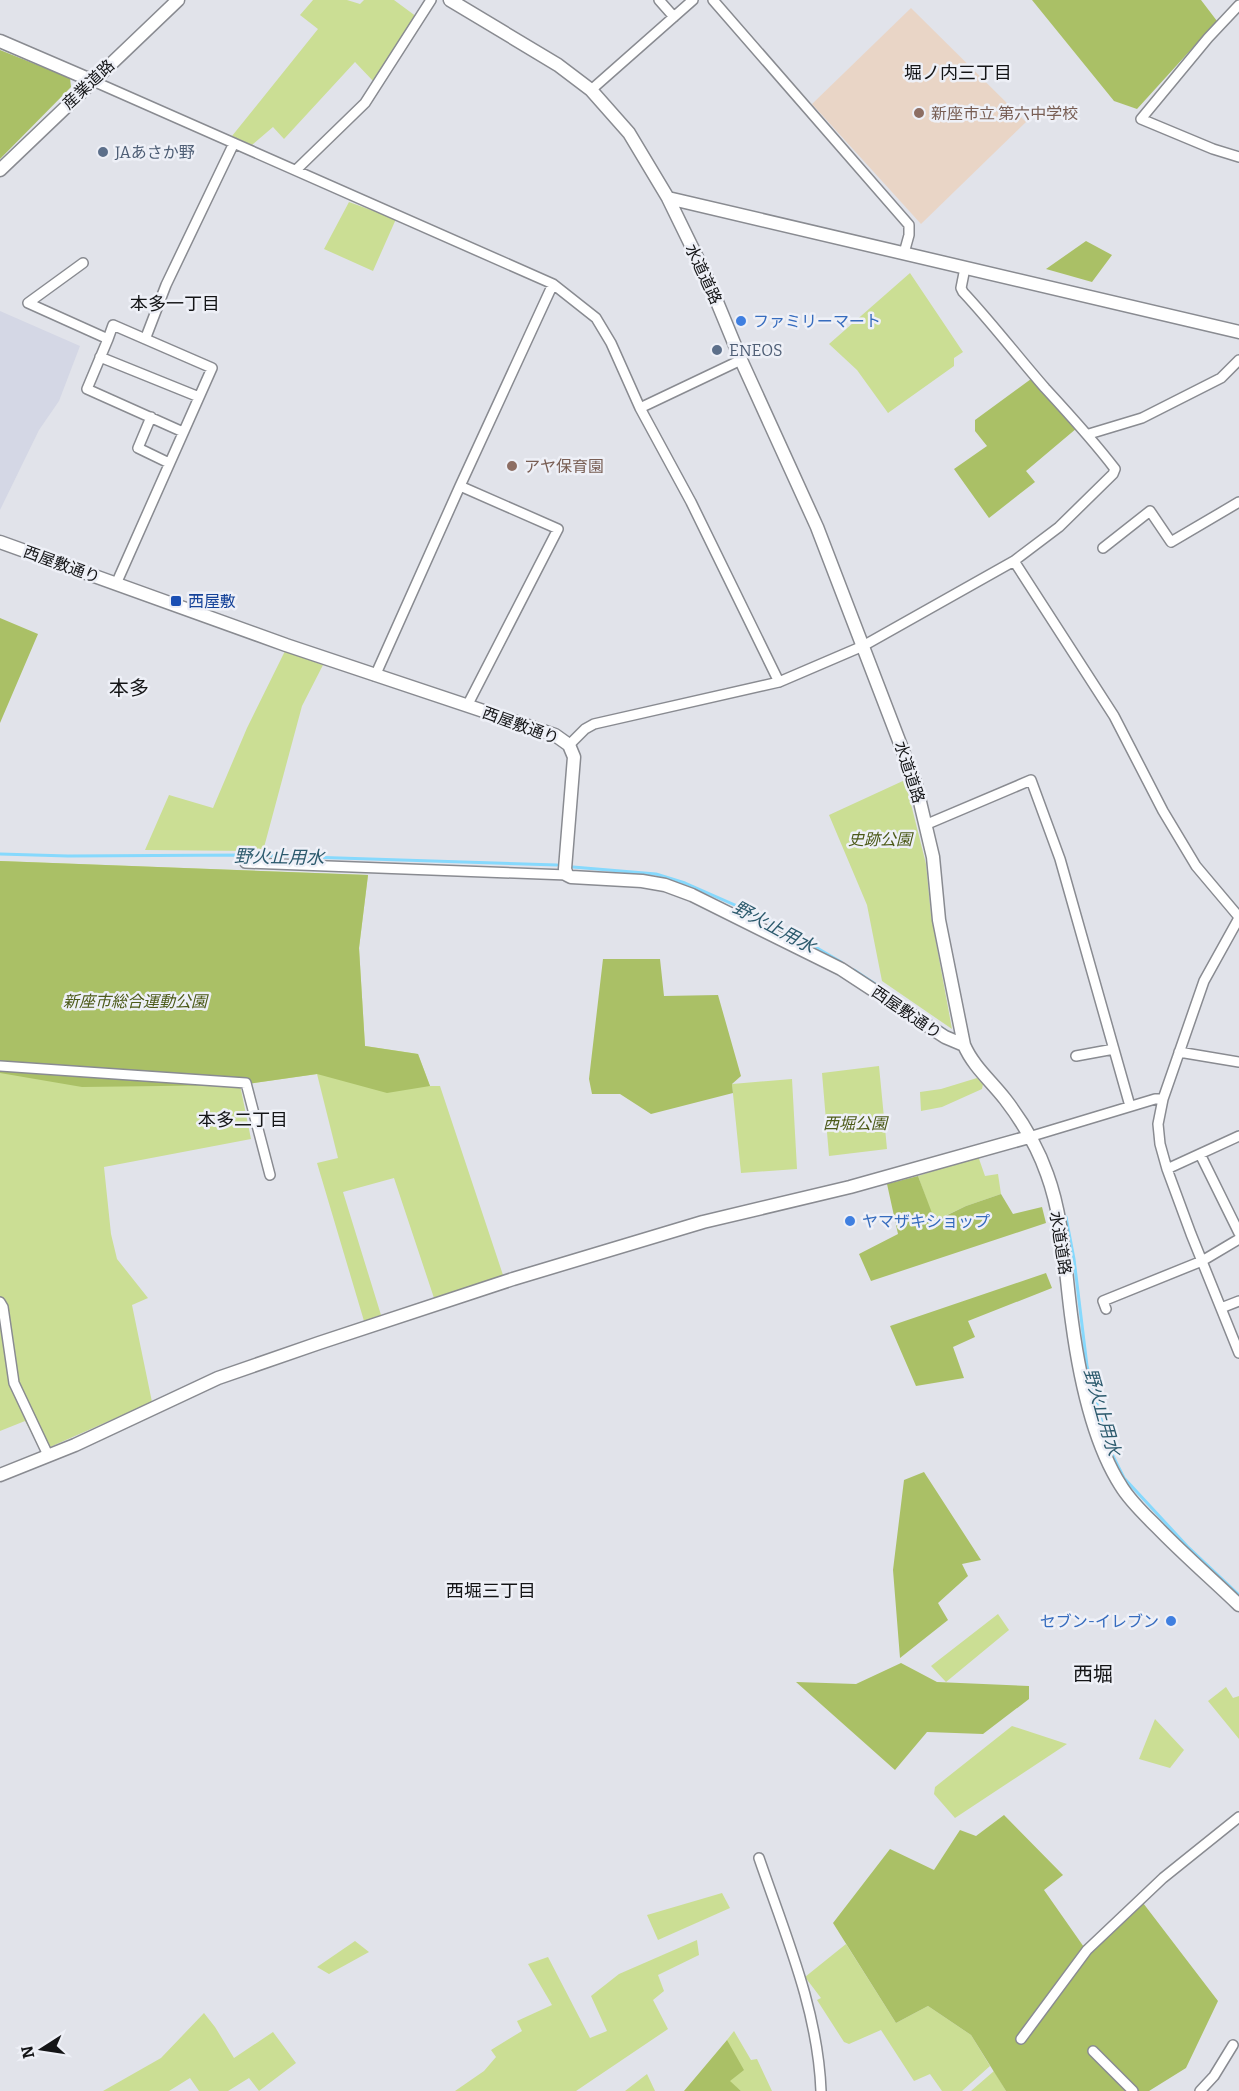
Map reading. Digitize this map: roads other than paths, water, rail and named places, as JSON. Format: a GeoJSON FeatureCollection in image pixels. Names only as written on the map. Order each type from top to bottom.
{"type":"FeatureCollection","features":[{"type":"Feature","properties":{"kind":"street","name":"産業道路"},"geometry":{"type":"LineString","coordinates":[[0,170],[178,0]]}},
{"type":"Feature","properties":{"kind":"street"},"geometry":{"type":"LineString","coordinates":[[296,170],[365,103],[431,0]]}},
{"type":"Feature","properties":{"kind":"street","name":"水道道路"},"geometry":{"type":"LineString","coordinates":[[450,0],[558,65],[591,90],[629,133],[668,198],[708,280],[741,360],[817,527],[916,785],[926,825],[943,943],[964,1045],[972,1061],[1005,1099],[1029,1137],[1047,1174],[1065,1261],[1073,1334],[1096,1431],[1109,1467],[1122,1488],[1144,1514],[1239,1605]]}},
{"type":"Feature","properties":{"kind":"street"},"geometry":{"type":"LineString","coordinates":[[660,0],[674,17]]}},
{"type":"Feature","properties":{"kind":"street"},"geometry":{"type":"LineString","coordinates":[[591,90],[693,0]]}},
{"type":"Feature","properties":{"kind":"street"},"geometry":{"type":"LineString","coordinates":[[713,0],[909,225],[904,253]]}},
{"type":"Feature","properties":{"kind":"street"},"geometry":{"type":"LineString","coordinates":[[1239,5],[1208,38],[1141,119],[1213,149],[1239,157]]}},
{"type":"Feature","properties":{"kind":"street"},"geometry":{"type":"LineString","coordinates":[[0,41],[553,284],[596,318],[640,408],[691,502],[779,682]]}},
{"type":"Feature","properties":{"kind":"street"},"geometry":{"type":"LineString","coordinates":[[146,338],[166,285],[234,143]]}},
{"type":"Feature","properties":{"kind":"street"},"geometry":{"type":"LineString","coordinates":[[668,198],[1239,332]]}},
{"type":"Feature","properties":{"kind":"street"},"geometry":{"type":"LineString","coordinates":[[84,263],[28,303],[108,339]]}},
{"type":"Feature","properties":{"kind":"street"},"geometry":{"type":"LineString","coordinates":[[569,745],[585,729],[594,724],[779,682],[863,646],[1014,561],[1059,527],[1113,474],[1115,469],[1089,434],[1044,387],[963,292],[961,288],[965,268]]}},
{"type":"Feature","properties":{"kind":"street"},"geometry":{"type":"LineString","coordinates":[[375,676],[553,284]]}},
{"type":"Feature","properties":{"kind":"street"},"geometry":{"type":"LineString","coordinates":[[116,584],[212,368],[113,325],[87,389],[183,432]]}},
{"type":"Feature","properties":{"kind":"street"},"geometry":{"type":"LineString","coordinates":[[100,357],[199,397]]}},
{"type":"Feature","properties":{"kind":"street"},"geometry":{"type":"LineString","coordinates":[[640,408],[741,360]]}},
{"type":"Feature","properties":{"kind":"street"},"geometry":{"type":"LineString","coordinates":[[1089,434],[1142,418],[1221,378],[1239,360]]}},
{"type":"Feature","properties":{"kind":"street"},"geometry":{"type":"LineString","coordinates":[[151,417],[138,448],[169,463]]}},
{"type":"Feature","properties":{"kind":"street"},"geometry":{"type":"LineString","coordinates":[[460,486],[558,529],[467,705]]}},
{"type":"Feature","properties":{"kind":"street"},"geometry":{"type":"LineString","coordinates":[[1103,548],[1150,511],[1171,542],[1239,502]]}},
{"type":"Feature","properties":{"kind":"street","name":"西屋敷通り"},"geometry":{"type":"LineString","coordinates":[[0,542],[375,676],[555,735],[572,750],[573,769],[565,869],[567,875],[642,881],[664,885],[692,895],[841,969],[945,1037],[964,1045]]}},
{"type":"Feature","properties":{"kind":"street"},"geometry":{"type":"LineString","coordinates":[[1014,561],[1114,717],[1162,812],[1196,866],[1239,918],[1204,981],[1163,1099],[1158,1124],[1160,1144],[1167,1169],[1239,1353]]}},
{"type":"Feature","properties":{"kind":"street"},"geometry":{"type":"LineString","coordinates":[[926,825],[1031,780],[1060,859],[1130,1106]]}},
{"type":"Feature","properties":{"kind":"street"},"geometry":{"type":"LineString","coordinates":[[245,863],[567,875]]}},
{"type":"Feature","properties":{"kind":"street"},"geometry":{"type":"LineString","coordinates":[[1076,1056],[1114,1049]]}},
{"type":"Feature","properties":{"kind":"street"},"geometry":{"type":"LineString","coordinates":[[1179,1052],[1239,1062]]}},
{"type":"Feature","properties":{"kind":"street"},"geometry":{"type":"LineString","coordinates":[[0,1066],[246,1083],[270,1174]]}},
{"type":"Feature","properties":{"kind":"street"},"geometry":{"type":"LineString","coordinates":[[0,1475],[75,1445],[218,1378],[513,1279],[703,1222],[850,1187],[1130,1106],[1163,1099]]}},
{"type":"Feature","properties":{"kind":"street"},"geometry":{"type":"LineString","coordinates":[[1167,1169],[1239,1137]]}},
{"type":"Feature","properties":{"kind":"street"},"geometry":{"type":"LineString","coordinates":[[1200,1154],[1239,1233]]}},
{"type":"Feature","properties":{"kind":"street"},"geometry":{"type":"LineString","coordinates":[[1106,1309],[1103,1301],[1202,1261],[1239,1239]]}},
{"type":"Feature","properties":{"kind":"street"},"geometry":{"type":"LineString","coordinates":[[1221,1308],[1239,1301]]}},
{"type":"Feature","properties":{"kind":"street"},"geometry":{"type":"LineString","coordinates":[[0,1302],[3,1307],[14,1383],[48,1455]]}},
{"type":"Feature","properties":{"kind":"street"},"geometry":{"type":"LineString","coordinates":[[1021,2039],[1087,1950],[1163,1878],[1239,1817]]}},
{"type":"Feature","properties":{"kind":"street"},"geometry":{"type":"LineString","coordinates":[[759,1858],[812,2016],[820,2066],[821,2091]]}},
{"type":"Feature","properties":{"kind":"street"},"geometry":{"type":"LineString","coordinates":[[1200,2091],[1214,2076],[1233,2045]]}},
{"type":"Feature","properties":{"kind":"street"},"geometry":{"type":"LineString","coordinates":[[1093,2051],[1133,2091]]}},
{"type":"Feature","properties":{"kind":"waterway","name":"野火止用水"},"geometry":{"type":"LineString","coordinates":[[0,854],[244,855],[557,865]]}},
{"type":"Feature","properties":{"kind":"waterway","name":"野火止用水"},"geometry":{"type":"LineString","coordinates":[[573,867],[656,874],[685,883],[771,921],[841,962]]}},
{"type":"Feature","properties":{"kind":"waterway","name":"野火止用水"},"geometry":{"type":"LineString","coordinates":[[854,970],[951,1034]]}},
{"type":"Feature","properties":{"kind":"waterway","name":"野火止用水"},"geometry":{"type":"LineString","coordinates":[[1066,1217],[1074,1259],[1087,1366],[1108,1446],[1124,1478],[1187,1546],[1239,1595]]}},
{"type":"Feature","properties":{"kind":"place","name":"新座市立 第六中学校"},"geometry":{"type":"Point","coordinates":[919,113]}},
{"type":"Feature","properties":{"kind":"place","name":"JAあさか野"},"geometry":{"type":"Point","coordinates":[103,152]}},
{"type":"Feature","properties":{"kind":"place","name":"ファミリーマート"},"geometry":{"type":"Point","coordinates":[741,321]}},
{"type":"Feature","properties":{"kind":"place","name":"ENEOS"},"geometry":{"type":"Point","coordinates":[717,350]}},
{"type":"Feature","properties":{"kind":"place","name":"アヤ保育園"},"geometry":{"type":"Point","coordinates":[512,466]}},
{"type":"Feature","properties":{"kind":"place","name":"西屋敷"},"geometry":{"type":"Point","coordinates":[176,601]}},
{"type":"Feature","properties":{"kind":"place","name":"ヤマザキショップ"},"geometry":{"type":"Point","coordinates":[850,1221]}},
{"type":"Feature","properties":{"kind":"place","name":"セブン-イレブン"},"geometry":{"type":"Point","coordinates":[1171,1621]}},
{"type":"Feature","properties":{"kind":"district","name":"堀ノ内三丁目"},"geometry":{"type":"Point","coordinates":[958,73]}},
{"type":"Feature","properties":{"kind":"district","name":"本多一丁目"},"geometry":{"type":"Point","coordinates":[175,304]}},
{"type":"Feature","properties":{"kind":"district","name":"本多"},"geometry":{"type":"Point","coordinates":[129,688]}},
{"type":"Feature","properties":{"kind":"district","name":"本多二丁目"},"geometry":{"type":"Point","coordinates":[243,1120]}},
{"type":"Feature","properties":{"kind":"district","name":"西堀三丁目"},"geometry":{"type":"Point","coordinates":[491,1591]}},
{"type":"Feature","properties":{"kind":"district","name":"西堀"},"geometry":{"type":"Point","coordinates":[1093,1674]}},
{"type":"Feature","properties":{"kind":"park label","name":"史跡公園"},"geometry":{"type":"Point","coordinates":[880,839]}},
{"type":"Feature","properties":{"kind":"park label","name":"新座市総合運動公園"},"geometry":{"type":"Point","coordinates":[135,1001]}},
{"type":"Feature","properties":{"kind":"park label","name":"西堀公園"},"geometry":{"type":"Point","coordinates":[855,1123]}}]}
